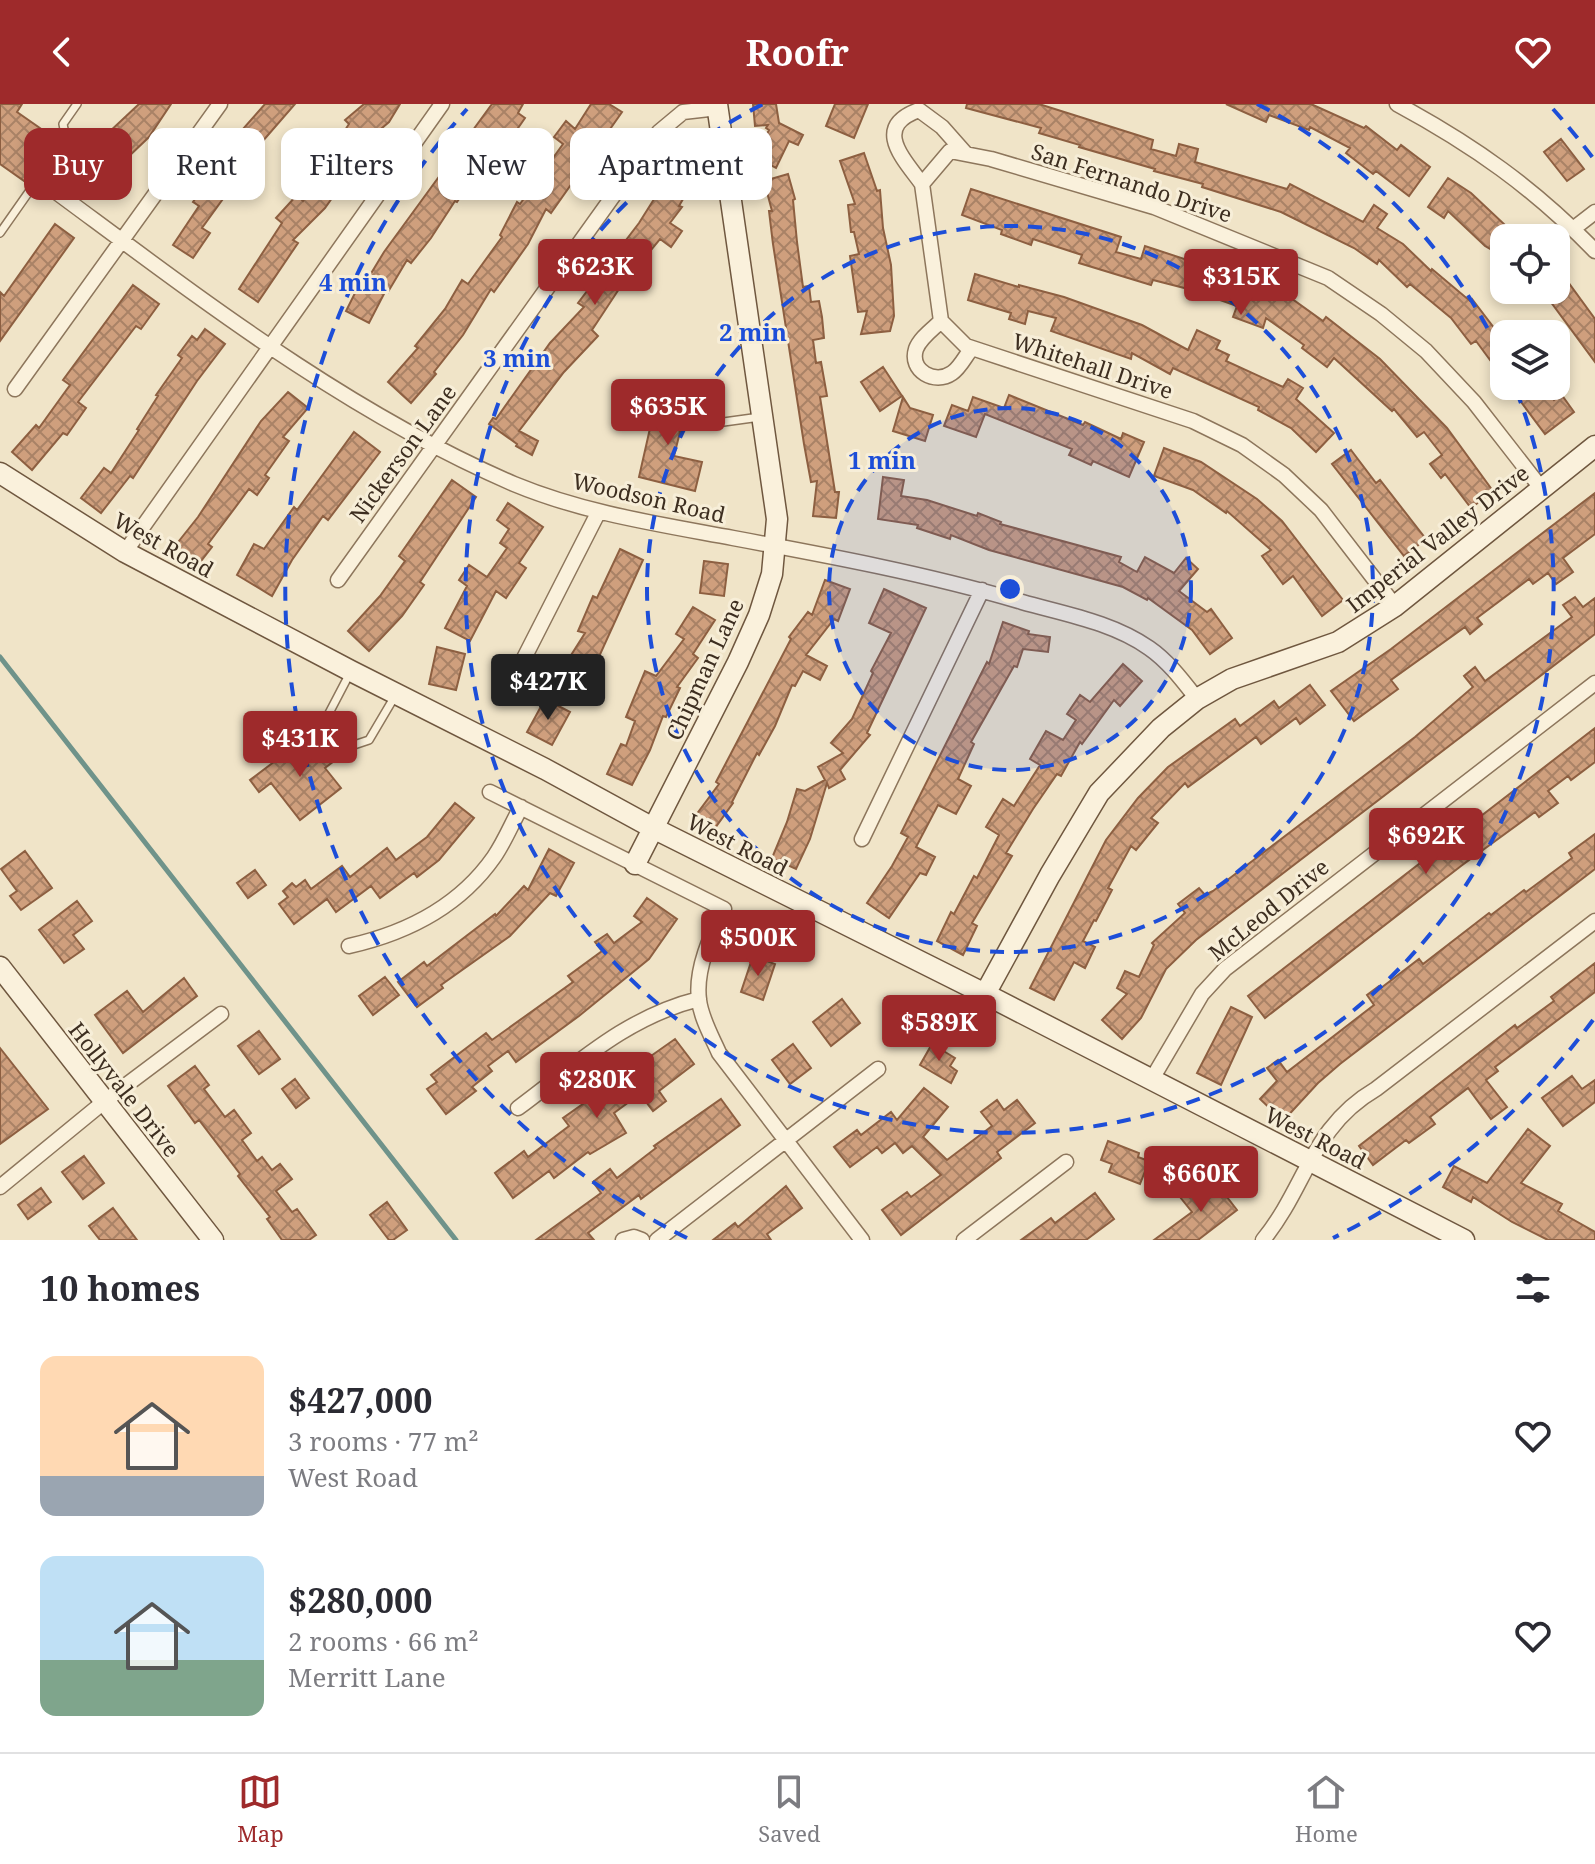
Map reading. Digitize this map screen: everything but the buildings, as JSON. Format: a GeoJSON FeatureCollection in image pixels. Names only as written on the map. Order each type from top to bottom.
{"type":"FeatureCollection","features":[{"type":"Feature","properties":{"kind":"street"},"geometry":{"type":"LineString","coordinates":[[15,389],[220,104]]}},
{"type":"Feature","properties":{"kind":"street"},"geometry":{"type":"LineString","coordinates":[[125,552],[442,104]]}},
{"type":"Feature","properties":{"kind":"street"},"geometry":{"type":"LineString","coordinates":[[1397,104],[1479,151],[1529,189],[1595,251]]}},
{"type":"Feature","properties":{"kind":"street","name":"Chipman Lane"},"geometry":{"type":"LineString","coordinates":[[635,864],[738,662],[772,574],[777,519],[717,106]]}},
{"type":"Feature","properties":{"kind":"street","name":"Nickerson Lane"},"geometry":{"type":"LineString","coordinates":[[338,580],[659,132],[683,112],[717,106]]}},
{"type":"Feature","properties":{"kind":"street"},"geometry":{"type":"LineString","coordinates":[[965,153],[942,127],[919,110],[904,115],[895,125],[894,147],[922,184],[941,321],[916,350],[916,364],[924,374],[934,378],[952,373],[972,348]]}},
{"type":"Feature","properties":{"kind":"street"},"geometry":{"type":"LineString","coordinates":[[922,184],[950,151],[965,153]]}},
{"type":"Feature","properties":{"kind":"street","name":"San Fernando Drive"},"geometry":{"type":"LineString","coordinates":[[965,153],[1154,207],[1328,278],[1381,314],[1426,351],[1474,402],[1541,488]]}},
{"type":"Feature","properties":{"kind":"street","name":"Woodson Road"},"geometry":{"type":"LineString","coordinates":[[67,200],[355,402],[433,447],[517,485],[598,513],[982,590],[1117,629],[1149,648],[1179,676],[1197,699]]}},
{"type":"Feature","properties":{"kind":"street"},"geometry":{"type":"LineString","coordinates":[[1573,229],[1595,212]]}},
{"type":"Feature","properties":{"kind":"street","name":"Whitehall Drive"},"geometry":{"type":"LineString","coordinates":[[941,321],[966,346],[1193,421],[1242,445],[1284,475],[1321,510],[1395,606]]}},
{"type":"Feature","properties":{"kind":"street","name":"Imperial Valley Drive"},"geometry":{"type":"LineString","coordinates":[[985,994],[1099,793],[1161,728],[1197,699],[1232,679],[1338,642],[1395,606],[1595,446]]}},
{"type":"Feature","properties":{"kind":"street","name":"West Road"},"geometry":{"type":"LineString","coordinates":[[0,473],[125,552],[351,671],[1464,1240]]}},
{"type":"Feature","properties":{"kind":"street"},"geometry":{"type":"LineString","coordinates":[[517,672],[598,513]]}},
{"type":"Feature","properties":{"kind":"street"},"geometry":{"type":"LineString","coordinates":[[862,839],[982,590]]}},
{"type":"Feature","properties":{"kind":"street","name":"McLeod Drive"},"geometry":{"type":"LineString","coordinates":[[1152,1079],[1202,994],[1225,969],[1595,683]]}},
{"type":"Feature","properties":{"kind":"street"},"geometry":{"type":"LineString","coordinates":[[490,792],[724,909],[710,938],[702,968],[699,999],[719,1053],[862,1240]]}},
{"type":"Feature","properties":{"kind":"street"},"geometry":{"type":"LineString","coordinates":[[349,946],[386,937],[422,922],[450,903],[494,856],[521,807]]}},
{"type":"Feature","properties":{"kind":"street"},"geometry":{"type":"LineString","coordinates":[[1263,1240],[1280,1219],[1320,1140],[1339,1117],[1357,1100],[1376,1089],[1595,921]]}},
{"type":"Feature","properties":{"kind":"street","name":"Hollyvale Drive"},"geometry":{"type":"LineString","coordinates":[[0,967],[213,1240]]}},
{"type":"Feature","properties":{"kind":"street"},"geometry":{"type":"LineString","coordinates":[[518,1108],[628,1027],[662,1010],[699,999]]}},
{"type":"Feature","properties":{"kind":"street"},"geometry":{"type":"LineString","coordinates":[[0,1187],[105,1101],[221,1014]]}},
{"type":"Feature","properties":{"kind":"street"},"geometry":{"type":"LineString","coordinates":[[657,1240],[878,1069]]}},
{"type":"Feature","properties":{"kind":"street"},"geometry":{"type":"LineString","coordinates":[[964,1240],[1066,1162]]}},
{"type":"Feature","properties":{"kind":"street"},"geometry":{"type":"LineString","coordinates":[[623,1240],[634,1237],[642,1240]]}},
{"type":"Feature","properties":{"kind":"lane"},"geometry":{"type":"LineString","coordinates":[[0,233],[66,139],[63,124],[77,104]]}},
{"type":"Feature","properties":{"kind":"lane"},"geometry":{"type":"LineString","coordinates":[[709,424],[762,417]]}},
{"type":"Feature","properties":{"kind":"lane"},"geometry":{"type":"LineString","coordinates":[[351,671],[326,724],[329,731],[354,745],[369,740],[397,694]]}},
{"type":"Feature","properties":{"kind":"waterway"},"geometry":{"type":"LineString","coordinates":[[0,657],[456,1240]]}}]}
